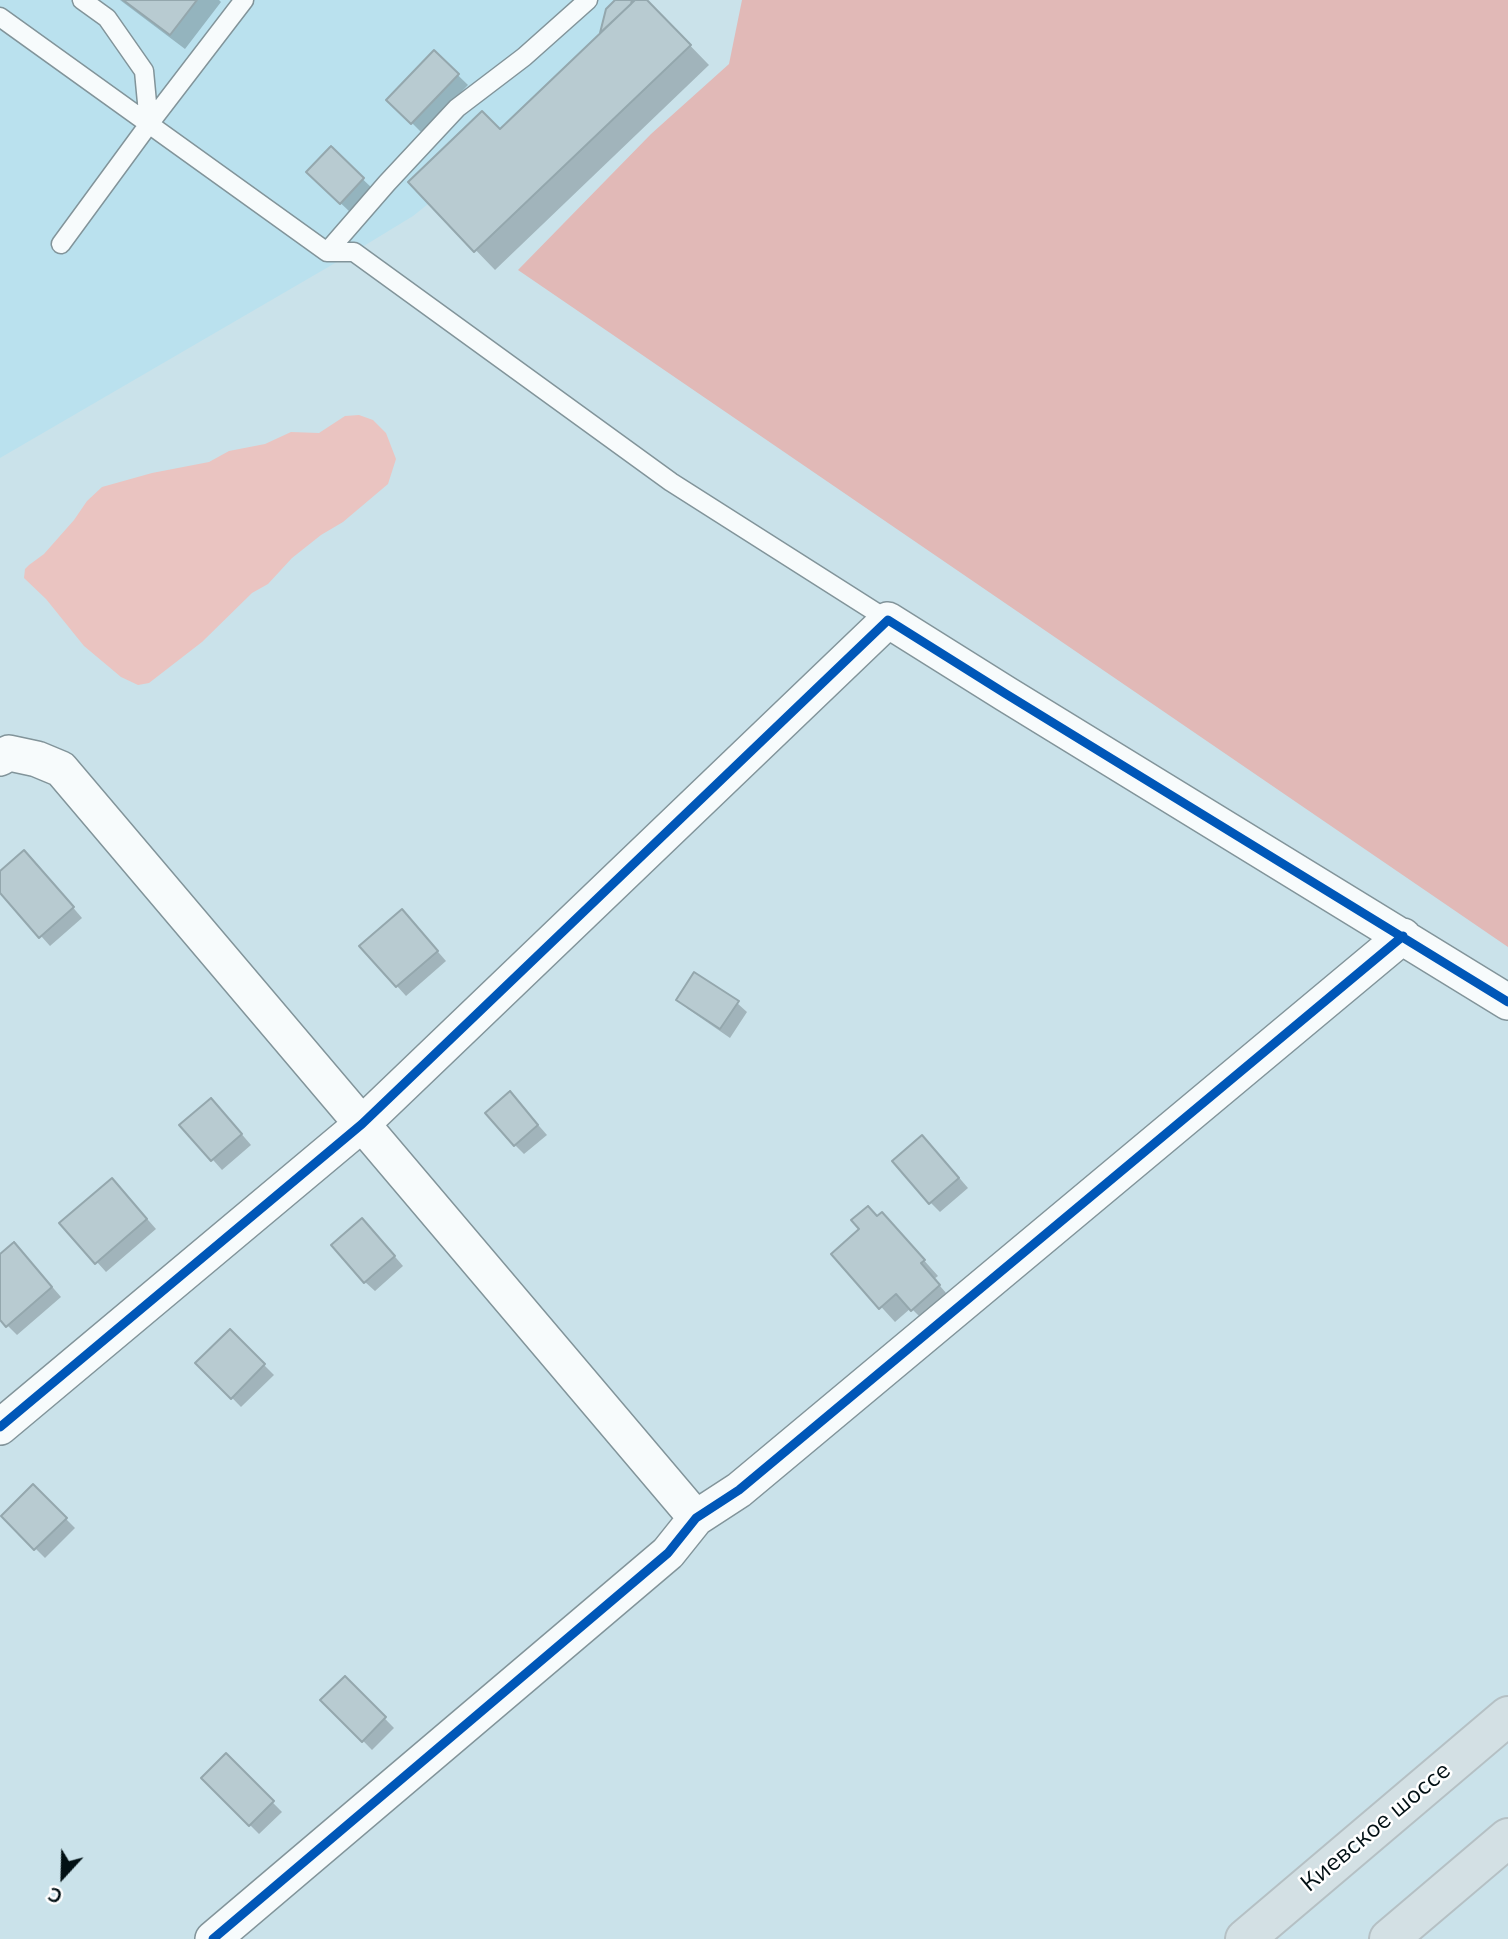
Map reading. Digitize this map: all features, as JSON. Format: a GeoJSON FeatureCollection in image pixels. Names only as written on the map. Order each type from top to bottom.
{"type":"FeatureCollection","features":[{"type":"Feature","properties":{"kind":"highway","name":"Киевское шоссе"},"geometry":{"type":"LineString","coordinates":[[1245,1939],[1508,1716]]}},
{"type":"Feature","properties":{"kind":"highway"},"geometry":{"type":"LineString","coordinates":[[1389,1939],[1508,1838]]}},
{"type":"Feature","properties":{"kind":"street"},"geometry":{"type":"LineString","coordinates":[[0,1427],[362,1124],[888,620],[1508,1002]]}},
{"type":"Feature","properties":{"kind":"street"},"geometry":{"type":"LineString","coordinates":[[0,758],[9,753],[37,759],[61,769],[696,1518]]}},
{"type":"Feature","properties":{"kind":"street"},"geometry":{"type":"LineString","coordinates":[[213,1939],[668,1553],[696,1518],[739,1490],[1403,936]]}},
{"type":"Feature","properties":{"kind":"lane"},"geometry":{"type":"LineString","coordinates":[[82,0],[107,18],[144,71],[149,124]]}},
{"type":"Feature","properties":{"kind":"lane"},"geometry":{"type":"LineString","coordinates":[[61,244],[243,0]]}},
{"type":"Feature","properties":{"kind":"lane"},"geometry":{"type":"LineString","coordinates":[[327,252],[457,108],[524,57],[588,0]]}},
{"type":"Feature","properties":{"kind":"lane"},"geometry":{"type":"LineString","coordinates":[[0,17],[327,252],[354,252],[671,482],[888,620]]}},
{"type":"Feature","properties":{"kind":"shaded area"},"geometry":{"type":"Polygon","coordinates":[[[0,0],[647,0],[691,45],[474,252],[428,204],[354,252],[0,458],[0,0]]]}},
{"type":"Feature","properties":{"kind":"shaded area"},"geometry":{"type":"Polygon","coordinates":[[[742,0],[1508,0],[1508,947],[518,270],[651,134],[729,64],[742,0]]]}},
{"type":"Feature","properties":{"kind":"shaded area"},"geometry":{"type":"Polygon","coordinates":[[[359,415],[373,420],[386,433],[396,459],[388,484],[343,522],[292,558],[268,584],[252,593],[202,642],[149,683],[138,685],[121,677],[84,646],[46,599],[24,578],[25,569],[44,554],[87,501],[102,487],[152,473],[209,462],[229,451],[265,444],[291,432],[319,433],[345,416],[359,415]]]}},
{"type":"Feature","properties":{"kind":"building"},"geometry":{"type":"Polygon","coordinates":[[[123,0],[197,0],[170,35],[123,0]]]}},
{"type":"Feature","properties":{"kind":"building"},"geometry":{"type":"Polygon","coordinates":[[[615,0],[632,0],[600,33],[606,9],[615,0]]]}},
{"type":"Feature","properties":{"kind":"building"},"geometry":{"type":"Polygon","coordinates":[[[635,0],[647,0],[691,45],[474,252],[408,182],[482,111],[500,129],[635,0]]]}},
{"type":"Feature","properties":{"kind":"building"},"geometry":{"type":"Polygon","coordinates":[[[434,50],[459,74],[411,124],[386,100],[434,50]]]}},
{"type":"Feature","properties":{"kind":"building"},"geometry":{"type":"Polygon","coordinates":[[[331,146],[364,178],[340,204],[306,172],[331,146]]]}},
{"type":"Feature","properties":{"kind":"building"},"geometry":{"type":"Polygon","coordinates":[[[24,850],[74,907],[39,938],[0,893],[0,871],[24,850]]]}},
{"type":"Feature","properties":{"kind":"building"},"geometry":{"type":"Polygon","coordinates":[[[402,909],[438,951],[396,987],[359,946],[402,909]]]}},
{"type":"Feature","properties":{"kind":"building"},"geometry":{"type":"Polygon","coordinates":[[[694,972],[739,1001],[720,1029],[676,1000],[694,972]]]}},
{"type":"Feature","properties":{"kind":"building"},"geometry":{"type":"Polygon","coordinates":[[[510,1091],[538,1125],[514,1146],[485,1113],[510,1091]]]}},
{"type":"Feature","properties":{"kind":"building"},"geometry":{"type":"Polygon","coordinates":[[[211,1098],[242,1134],[211,1161],[179,1125],[211,1098]]]}},
{"type":"Feature","properties":{"kind":"building"},"geometry":{"type":"Polygon","coordinates":[[[922,1135],[959,1178],[929,1204],[892,1161],[922,1135]]]}},
{"type":"Feature","properties":{"kind":"building"},"geometry":{"type":"Polygon","coordinates":[[[112,1178],[147,1219],[95,1264],[59,1223],[112,1178]]]}},
{"type":"Feature","properties":{"kind":"building"},"geometry":{"type":"Polygon","coordinates":[[[868,1206],[877,1216],[882,1212],[925,1260],[921,1263],[940,1285],[911,1311],[896,1294],[879,1309],[831,1254],[859,1229],[851,1220],[868,1206]]]}},
{"type":"Feature","properties":{"kind":"building"},"geometry":{"type":"Polygon","coordinates":[[[362,1218],[395,1256],[364,1283],[331,1245],[362,1218]]]}},
{"type":"Feature","properties":{"kind":"building"},"geometry":{"type":"Polygon","coordinates":[[[14,1242],[52,1287],[6,1327],[0,1320],[0,1254],[14,1242]]]}},
{"type":"Feature","properties":{"kind":"building"},"geometry":{"type":"Polygon","coordinates":[[[230,1329],[265,1364],[231,1399],[195,1363],[230,1329]]]}},
{"type":"Feature","properties":{"kind":"building"},"geometry":{"type":"Polygon","coordinates":[[[33,1484],[67,1518],[34,1550],[1,1516],[33,1484]]]}},
{"type":"Feature","properties":{"kind":"building"},"geometry":{"type":"Polygon","coordinates":[[[345,1676],[386,1717],[362,1742],[320,1700],[345,1676]]]}},
{"type":"Feature","properties":{"kind":"building"},"geometry":{"type":"Polygon","coordinates":[[[226,1753],[274,1801],[249,1826],[201,1778],[226,1753]]]}},
{"type":"Feature","properties":{"kind":"cycle path"},"geometry":{"type":"LineString","coordinates":[[0,1427],[362,1124],[888,620],[1508,1002]]}},
{"type":"Feature","properties":{"kind":"cycle path"},"geometry":{"type":"LineString","coordinates":[[213,1939],[668,1553],[696,1518],[739,1490],[1403,936]]}}]}
